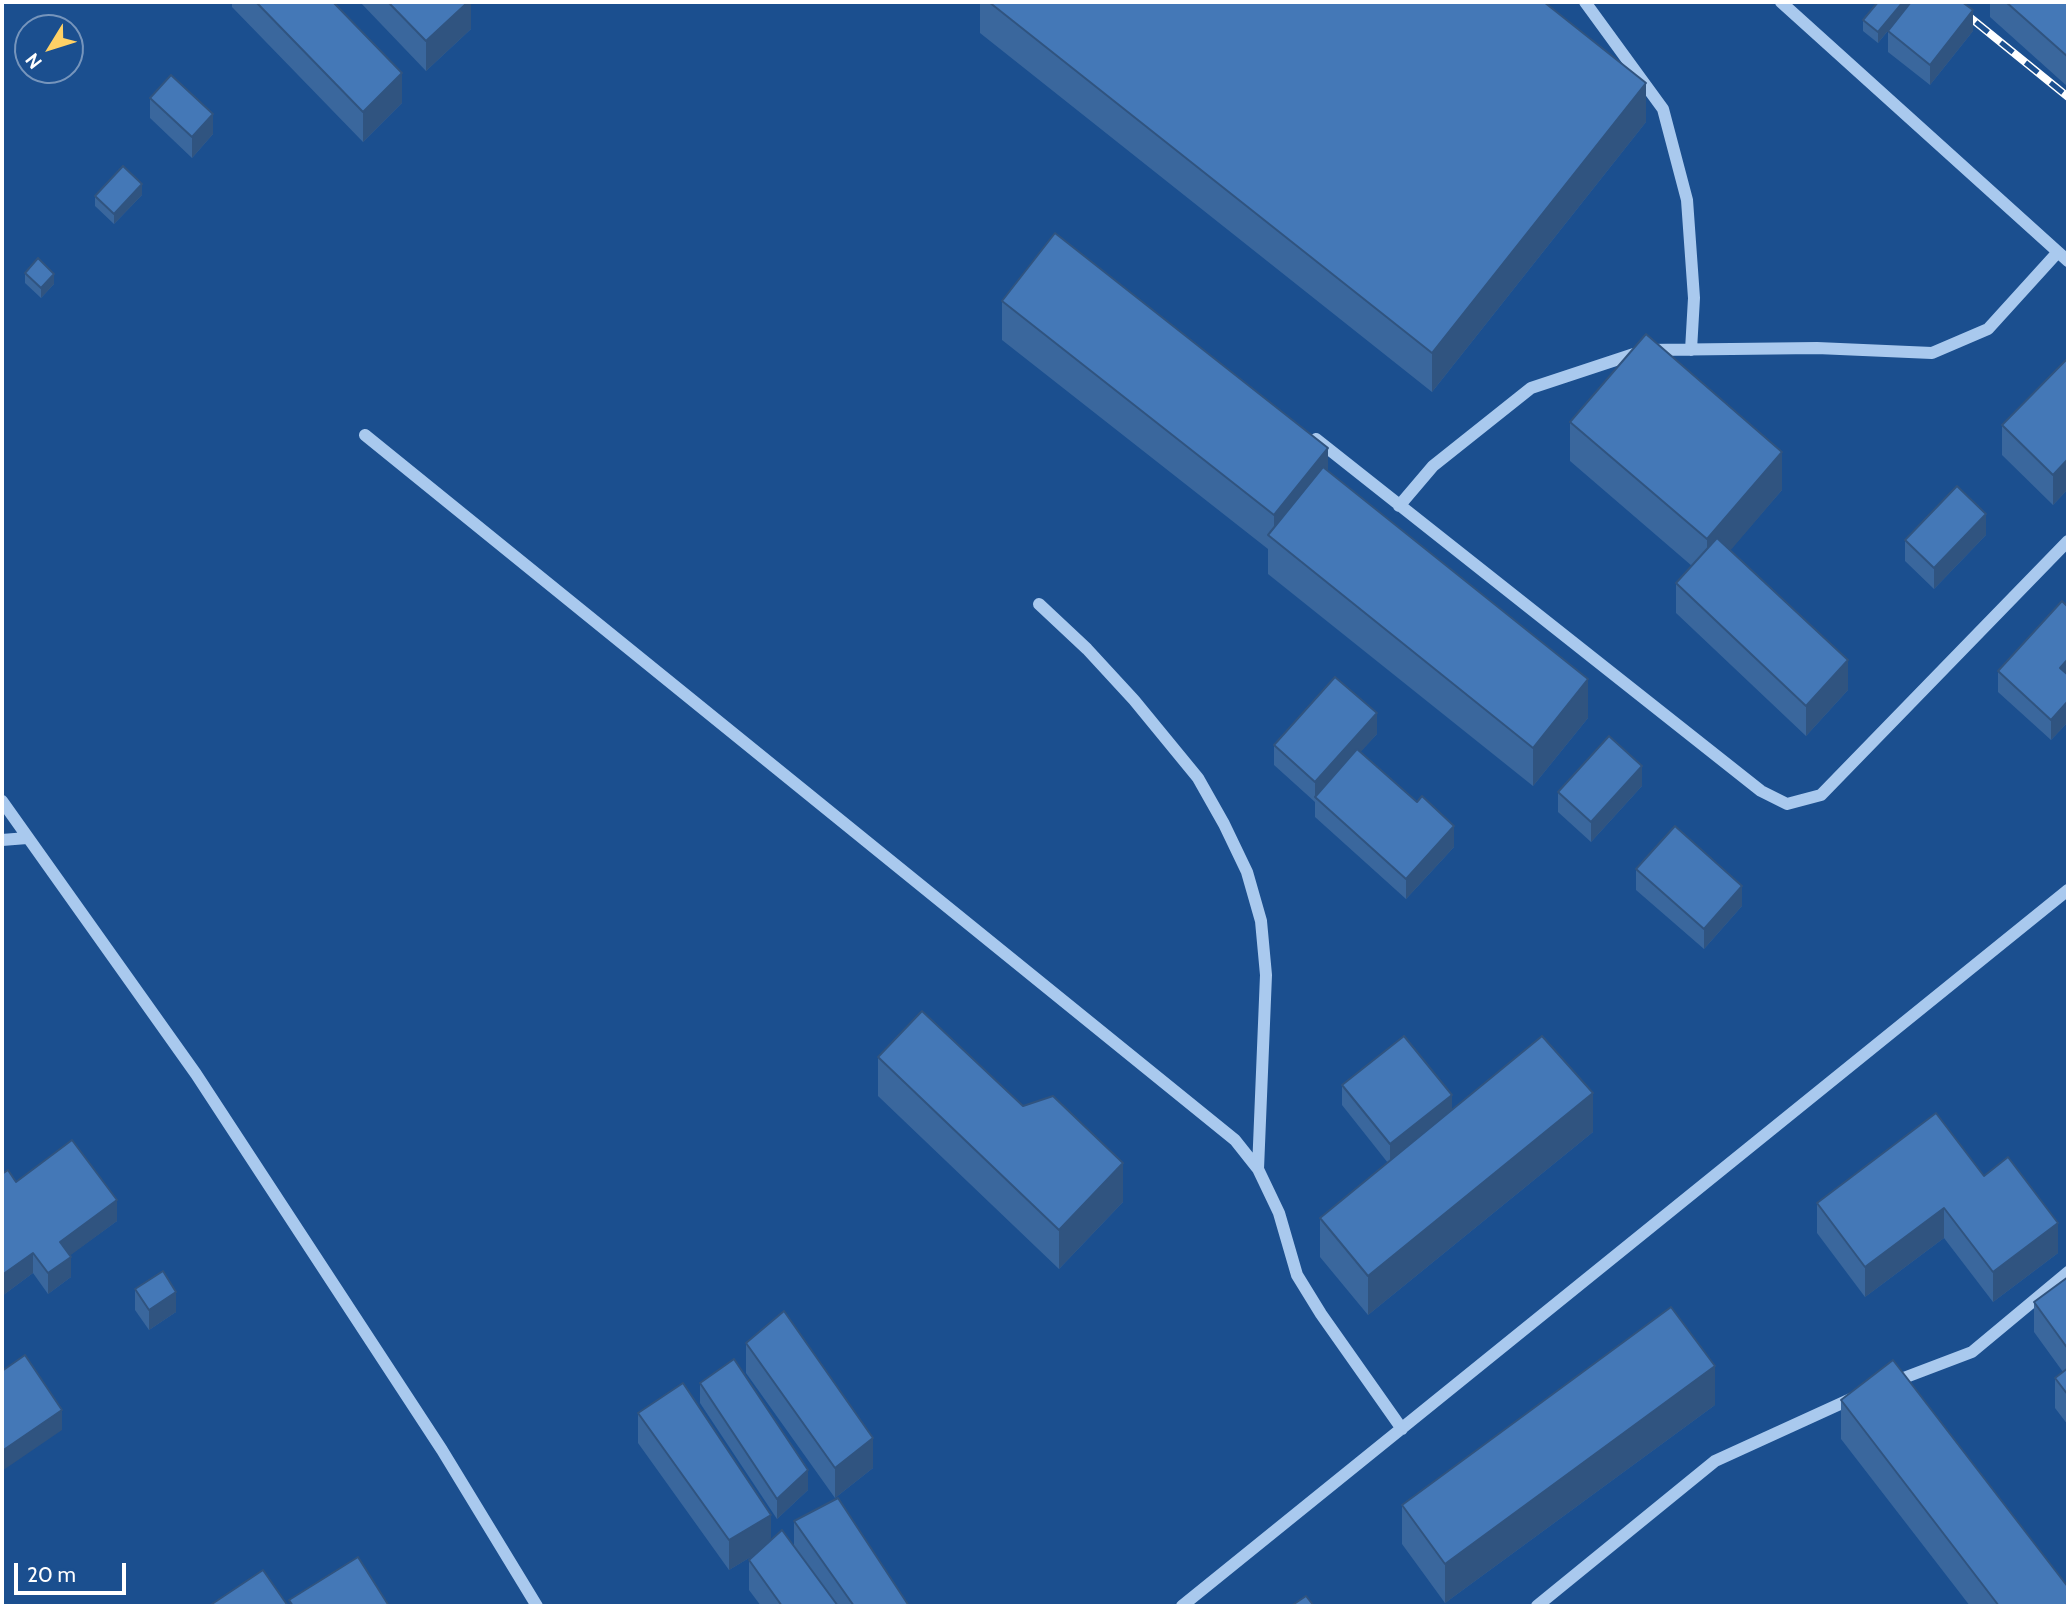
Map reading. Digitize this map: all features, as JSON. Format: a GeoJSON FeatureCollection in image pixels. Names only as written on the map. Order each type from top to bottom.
{"type":"FeatureCollection","features":[{"type":"Feature","properties":{"kind":"street"},"geometry":{"type":"LineString","coordinates":[[1585,2],[1663,109],[1687,200],[1694,298],[1691,350]]}},
{"type":"Feature","properties":{"kind":"street"},"geometry":{"type":"LineString","coordinates":[[1781,2],[2068,261]]}},
{"type":"Feature","properties":{"kind":"street"},"geometry":{"type":"LineString","coordinates":[[1399,506],[1433,466],[1531,388],[1646,351],[1816,348],[1931,353],[1988,329],[2057,253]]}},
{"type":"Feature","properties":{"kind":"street"},"geometry":{"type":"LineString","coordinates":[[1303,429],[1761,791],[1787,804],[1821,795],[2068,541]]}},
{"type":"Feature","properties":{"kind":"street"},"geometry":{"type":"LineString","coordinates":[[366,435],[1234,1140],[1258,1169],[1279,1213],[1297,1275],[1321,1314],[1402,1429]]}},
{"type":"Feature","properties":{"kind":"street"},"geometry":{"type":"LineString","coordinates":[[1039,604],[1087,649],[1134,700],[1198,778],[1247,872],[1261,921],[1266,975],[1258,1169]]}},
{"type":"Feature","properties":{"kind":"street"},"geometry":{"type":"LineString","coordinates":[[2,801],[197,1073],[442,1450],[537,1606]]}},
{"type":"Feature","properties":{"kind":"street"},"geometry":{"type":"LineString","coordinates":[[2,840],[27,838]]}},
{"type":"Feature","properties":{"kind":"street"},"geometry":{"type":"LineString","coordinates":[[1182,1606],[2068,890]]}},
{"type":"Feature","properties":{"kind":"street"},"geometry":{"type":"LineString","coordinates":[[1537,1606],[1715,1461],[1869,1392],[1972,1352],[2068,1272]]}},
{"type":"Feature","properties":{"kind":"building"},"geometry":{"type":"Polygon","coordinates":[[[256,2],[333,2],[402,73],[363,112],[256,2]]]}},
{"type":"Feature","properties":{"kind":"building"},"geometry":{"type":"Polygon","coordinates":[[[388,2],[468,2],[426,41],[388,2]]]}},
{"type":"Feature","properties":{"kind":"building"},"geometry":{"type":"Polygon","coordinates":[[[989,2],[1544,2],[1646,83],[1432,353],[989,2]]]}},
{"type":"Feature","properties":{"kind":"building"},"geometry":{"type":"Polygon","coordinates":[[[1878,2],[1903,2],[1878,32],[1863,20],[1878,2]]]}},
{"type":"Feature","properties":{"kind":"building"},"geometry":{"type":"Polygon","coordinates":[[[1911,2],[1962,2],[1973,10],[1930,65],[1888,31],[1911,2]]]}},
{"type":"Feature","properties":{"kind":"building"},"geometry":{"type":"Polygon","coordinates":[[[2006,2],[2068,2],[2068,57],[2006,2]]]}},
{"type":"Feature","properties":{"kind":"building"},"geometry":{"type":"Polygon","coordinates":[[[171,75],[213,114],[192,137],[150,98],[171,75]]]}},
{"type":"Feature","properties":{"kind":"building"},"geometry":{"type":"Polygon","coordinates":[[[123,166],[142,184],[114,214],[95,196],[123,166]]]}},
{"type":"Feature","properties":{"kind":"building"},"geometry":{"type":"Polygon","coordinates":[[[1055,233],[1328,448],[1274,515],[1002,301],[1055,233]]]}},
{"type":"Feature","properties":{"kind":"building"},"geometry":{"type":"Polygon","coordinates":[[[38,258],[54,274],[41,288],[25,273],[38,258]]]}},
{"type":"Feature","properties":{"kind":"building"},"geometry":{"type":"Polygon","coordinates":[[[1646,334],[1782,452],[1707,539],[1570,422],[1646,334]]]}},
{"type":"Feature","properties":{"kind":"building"},"geometry":{"type":"Polygon","coordinates":[[[2068,358],[2068,459],[2053,475],[2002,425],[2068,358]]]}},
{"type":"Feature","properties":{"kind":"building"},"geometry":{"type":"Polygon","coordinates":[[[1323,467],[1588,679],[1533,748],[1268,535],[1323,467]]]}},
{"type":"Feature","properties":{"kind":"building"},"geometry":{"type":"Polygon","coordinates":[[[1957,486],[1986,514],[1934,568],[1905,540],[1957,486]]]}},
{"type":"Feature","properties":{"kind":"building"},"geometry":{"type":"Polygon","coordinates":[[[1717,538],[1848,660],[1806,706],[1676,583],[1717,538]]]}},
{"type":"Feature","properties":{"kind":"building"},"geometry":{"type":"Polygon","coordinates":[[[2062,601],[2068,607],[2068,659],[2060,668],[2068,675],[2068,701],[2051,720],[1998,671],[2062,601]]]}},
{"type":"Feature","properties":{"kind":"building"},"geometry":{"type":"Polygon","coordinates":[[[1335,677],[1377,713],[1315,782],[1274,745],[1335,677]]]}},
{"type":"Feature","properties":{"kind":"building"},"geometry":{"type":"Polygon","coordinates":[[[1609,736],[1642,766],[1591,822],[1558,792],[1609,736]]]}},
{"type":"Feature","properties":{"kind":"building"},"geometry":{"type":"Polygon","coordinates":[[[1357,749],[1417,802],[1422,796],[1454,826],[1406,879],[1315,797],[1357,749]]]}},
{"type":"Feature","properties":{"kind":"building"},"geometry":{"type":"Polygon","coordinates":[[[1675,826],[1742,886],[1704,929],[1636,869],[1675,826]]]}},
{"type":"Feature","properties":{"kind":"building"},"geometry":{"type":"Polygon","coordinates":[[[922,1011],[1023,1106],[1053,1096],[1123,1163],[1059,1230],[878,1057],[922,1011]]]}},
{"type":"Feature","properties":{"kind":"building"},"geometry":{"type":"Polygon","coordinates":[[[1404,1036],[1452,1095],[1390,1144],[1342,1085],[1404,1036]]]}},
{"type":"Feature","properties":{"kind":"building"},"geometry":{"type":"Polygon","coordinates":[[[1542,1036],[1593,1093],[1368,1276],[1320,1218],[1542,1036]]]}},
{"type":"Feature","properties":{"kind":"building"},"geometry":{"type":"Polygon","coordinates":[[[1936,1113],[1984,1176],[2008,1157],[2058,1223],[1993,1272],[1944,1208],[1865,1267],[1817,1203],[1936,1113]]]}},
{"type":"Feature","properties":{"kind":"building"},"geometry":{"type":"Polygon","coordinates":[[[72,1140],[117,1200],[60,1242],[71,1257],[48,1273],[33,1253],[2,1275],[2,1174],[8,1170],[16,1182],[72,1140]]]}},
{"type":"Feature","properties":{"kind":"building"},"geometry":{"type":"Polygon","coordinates":[[[163,1271],[176,1292],[149,1310],[135,1289],[163,1271]]]}},
{"type":"Feature","properties":{"kind":"building"},"geometry":{"type":"Polygon","coordinates":[[[2068,1277],[2068,1349],[2034,1302],[2068,1277]]]}},
{"type":"Feature","properties":{"kind":"building"},"geometry":{"type":"Polygon","coordinates":[[[1671,1307],[1715,1366],[1445,1564],[1402,1505],[1671,1307]]]}},
{"type":"Feature","properties":{"kind":"building"},"geometry":{"type":"Polygon","coordinates":[[[784,1311],[873,1438],[835,1468],[746,1343],[784,1311]]]}},
{"type":"Feature","properties":{"kind":"building"},"geometry":{"type":"Polygon","coordinates":[[[25,1355],[62,1410],[2,1451],[2,1371],[25,1355]]]}},
{"type":"Feature","properties":{"kind":"building"},"geometry":{"type":"Polygon","coordinates":[[[734,1359],[808,1470],[777,1499],[700,1383],[734,1359]]]}},
{"type":"Feature","properties":{"kind":"building"},"geometry":{"type":"Polygon","coordinates":[[[1893,1360],[2068,1587],[2068,1606],[1999,1606],[1841,1400],[1893,1360]]]}},
{"type":"Feature","properties":{"kind":"building"},"geometry":{"type":"Polygon","coordinates":[[[2068,1368],[2068,1395],[2055,1378],[2068,1368]]]}},
{"type":"Feature","properties":{"kind":"building"},"geometry":{"type":"Polygon","coordinates":[[[683,1383],[771,1515],[729,1540],[638,1413],[683,1383]]]}},
{"type":"Feature","properties":{"kind":"building"},"geometry":{"type":"Polygon","coordinates":[[[838,1498],[909,1606],[854,1606],[794,1521],[838,1498]]]}},
{"type":"Feature","properties":{"kind":"building"},"geometry":{"type":"Polygon","coordinates":[[[782,1530],[838,1606],[782,1606],[749,1560],[782,1530]]]}},
{"type":"Feature","properties":{"kind":"building"},"geometry":{"type":"Polygon","coordinates":[[[358,1557],[389,1606],[293,1606],[289,1600],[358,1557]]]}},
{"type":"Feature","properties":{"kind":"building"},"geometry":{"type":"Polygon","coordinates":[[[263,1570],[288,1606],[209,1606],[263,1570]]]}},
{"type":"Feature","properties":{"kind":"building"},"geometry":{"type":"Polygon","coordinates":[[[1306,1596],[1314,1606],[1291,1606],[1306,1596]]]}},
{"type":"Feature","properties":{"kind":"railway"},"geometry":{"type":"LineString","coordinates":[[1951,2],[2068,97]]}}]}
